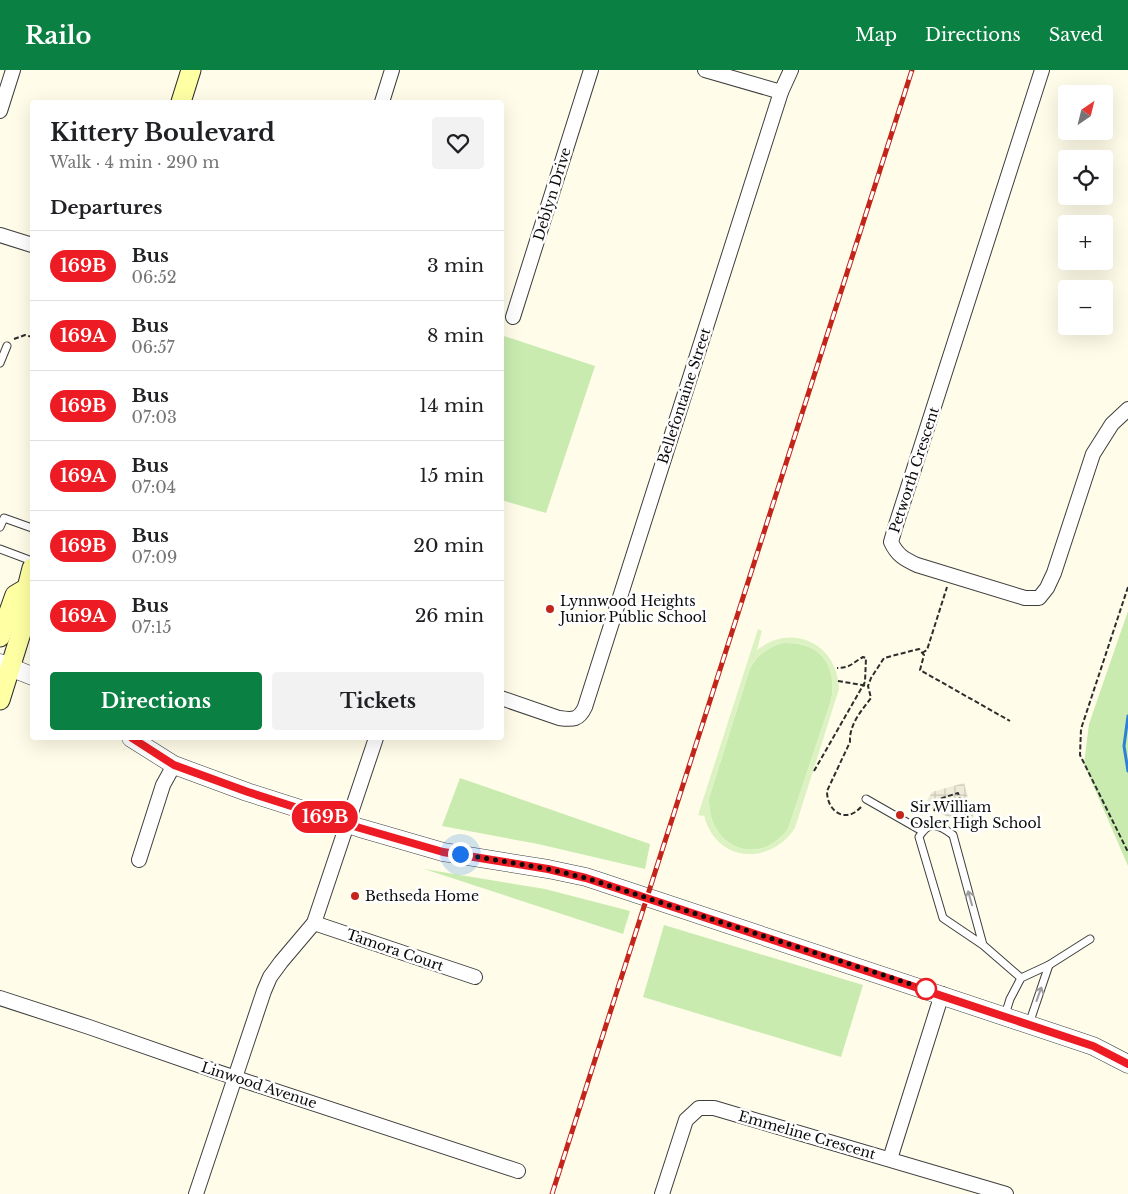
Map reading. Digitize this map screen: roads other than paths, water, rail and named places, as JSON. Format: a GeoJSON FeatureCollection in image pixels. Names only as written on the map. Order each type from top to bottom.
{"type":"FeatureCollection","features":[{"type":"Feature","properties":{"kind":"main road"},"geometry":{"type":"LineString","coordinates":[[182,100],[191,70]]}},
{"type":"Feature","properties":{"kind":"main road"},"geometry":{"type":"LineString","coordinates":[[30,576],[27,588],[30,598]]}},
{"type":"Feature","properties":{"kind":"main road"},"geometry":{"type":"LineString","coordinates":[[0,637],[15,596],[27,588]]}},
{"type":"Feature","properties":{"kind":"main road"},"geometry":{"type":"LineString","coordinates":[[0,700],[5,665],[30,603]]}},
{"type":"Feature","properties":{"kind":"street"},"geometry":{"type":"LineString","coordinates":[[0,111],[13,70]]}},
{"type":"Feature","properties":{"kind":"street"},"geometry":{"type":"LineString","coordinates":[[383,100],[392,70]]}},
{"type":"Feature","properties":{"kind":"street","name":"Deblyn Drive"},"geometry":{"type":"LineString","coordinates":[[513,317],[591,70]]}},
{"type":"Feature","properties":{"kind":"street"},"geometry":{"type":"LineString","coordinates":[[705,70],[781,92]]}},
{"type":"Feature","properties":{"kind":"street","name":"Bellefontaine Street"},"geometry":{"type":"LineString","coordinates":[[504,699],[559,718],[575,719],[581,715],[585,707],[781,92],[791,70]]}},
{"type":"Feature","properties":{"kind":"street","name":"Petworth Crescent"},"geometry":{"type":"LineString","coordinates":[[1042,70],[891,542],[902,558],[917,565],[1025,598],[1039,598],[1048,588],[1054,573],[1093,454],[1112,424],[1128,409]]}},
{"type":"Feature","properties":{"kind":"street"},"geometry":{"type":"LineString","coordinates":[[0,235],[30,244]]}},
{"type":"Feature","properties":{"kind":"street"},"geometry":{"type":"LineString","coordinates":[[5,665],[30,675]]}},
{"type":"Feature","properties":{"kind":"street"},"geometry":{"type":"LineString","coordinates":[[134,740],[174,765],[248,792],[443,852],[548,869],[586,878],[942,994],[1093,1046],[1128,1064]]}},
{"type":"Feature","properties":{"kind":"street"},"geometry":{"type":"LineString","coordinates":[[196,1194],[270,977],[314,923],[375,740]]}},
{"type":"Feature","properties":{"kind":"street"},"geometry":{"type":"LineString","coordinates":[[139,860],[163,785],[174,765]]}},
{"type":"Feature","properties":{"kind":"street","name":"Tamora Court"},"geometry":{"type":"LineString","coordinates":[[314,923],[475,977]]}},
{"type":"Feature","properties":{"kind":"street"},"geometry":{"type":"LineString","coordinates":[[890,1159],[942,994]]}},
{"type":"Feature","properties":{"kind":"street","name":"Linwood Avenue"},"geometry":{"type":"LineString","coordinates":[[0,998],[90,1027],[234,1078],[518,1171]]}},
{"type":"Feature","properties":{"kind":"street","name":"Emmeline Crescent"},"geometry":{"type":"LineString","coordinates":[[662,1194],[686,1120],[699,1108],[714,1108],[1006,1194]]}},
{"type":"Feature","properties":{"kind":"lane"},"geometry":{"type":"LineString","coordinates":[[0,363],[7,346]]}},
{"type":"Feature","properties":{"kind":"lane"},"geometry":{"type":"LineString","coordinates":[[0,527],[4,518],[30,527]]}},
{"type":"Feature","properties":{"kind":"lane"},"geometry":{"type":"LineString","coordinates":[[0,549],[30,560]]}},
{"type":"Feature","properties":{"kind":"lane"},"geometry":{"type":"LineString","coordinates":[[865,801],[922,831]]}},
{"type":"Feature","properties":{"kind":"lane"},"geometry":{"type":"LineString","coordinates":[[983,945],[952,834],[936,825],[930,825],[922,831],[919,837],[943,918],[983,945],[1021,978]]}},
{"type":"Feature","properties":{"kind":"lane"},"geometry":{"type":"LineString","coordinates":[[1004,1016],[1021,978],[1050,965],[1090,939]]}},
{"type":"Feature","properties":{"kind":"lane"},"geometry":{"type":"LineString","coordinates":[[1029,1024],[1050,965]]}},
{"type":"Feature","properties":{"kind":"waterway"},"geometry":{"type":"LineString","coordinates":[[1128,716],[1124,746],[1128,771]]}},
{"type":"Feature","properties":{"kind":"railway"},"geometry":{"type":"LineString","coordinates":[[552,1194],[912,70]]}},
{"type":"Feature","properties":{"kind":"place","name":"Lynnwood Heights Junior Public School"},"geometry":{"type":"Point","coordinates":[550,609]}},
{"type":"Feature","properties":{"kind":"place","name":"Sir William Osler High School"},"geometry":{"type":"Point","coordinates":[900,815]}},
{"type":"Feature","properties":{"kind":"place","name":"Bethseda Home"},"geometry":{"type":"Point","coordinates":[355,896]}}]}
